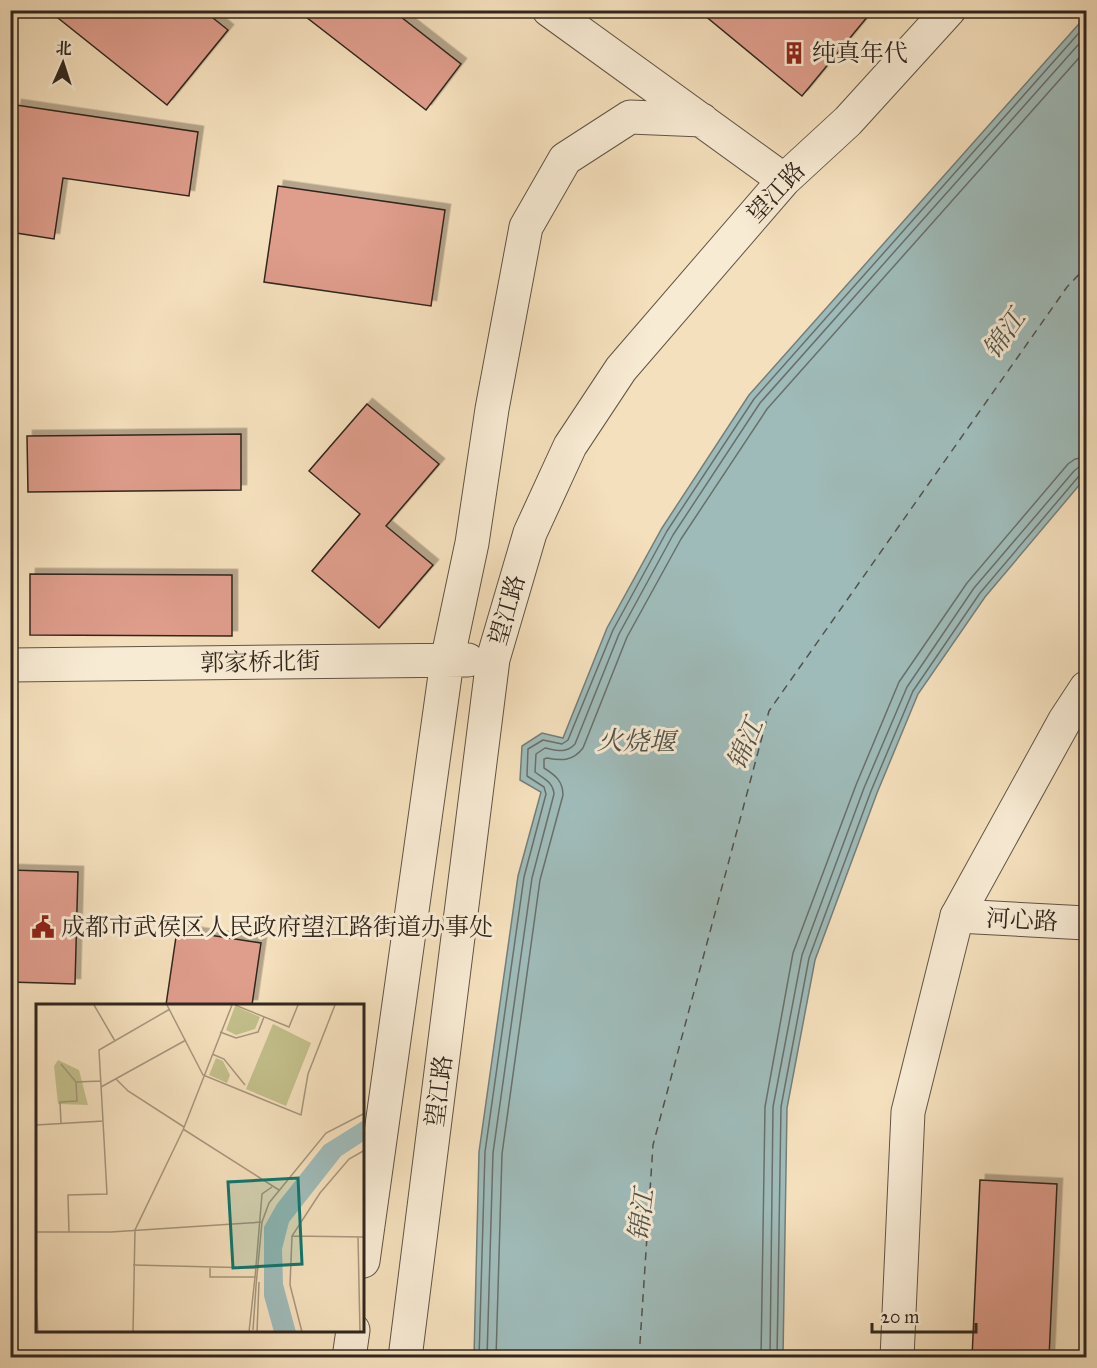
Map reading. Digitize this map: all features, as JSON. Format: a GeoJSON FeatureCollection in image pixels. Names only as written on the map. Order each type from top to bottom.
{"type":"FeatureCollection","features":[{"type":"Feature","properties":{"kind":"street"},"geometry":{"type":"LineString","coordinates":[[549,10],[784,180]]}},
{"type":"Feature","properties":{"kind":"street","name":"望江路"},"geometry":{"type":"LineString","coordinates":[[405,1358],[502,660],[530,533],[570,446],[621,369],[784,180],[848,121],[949,10]]}},
{"type":"Feature","properties":{"kind":"street","name":"望江路"},"geometry":{"type":"LineString","coordinates":[[364,1254],[447,661],[472,543],[492,409],[526,226],[565,159],[630,117],[702,120]]}},
{"type":"Feature","properties":{"kind":"street","name":"郭家桥北街"},"geometry":{"type":"LineString","coordinates":[[10,665],[502,660]]}},
{"type":"Feature","properties":{"kind":"street"},"geometry":{"type":"LineString","coordinates":[[897,1358],[908,1112],[957,916],[1065,720],[1086,688]]}},
{"type":"Feature","properties":{"kind":"street","name":"河心路"},"geometry":{"type":"LineString","coordinates":[[957,916],[1086,923]]}},
{"type":"Feature","properties":{"kind":"street"},"geometry":{"type":"LineString","coordinates":[[349,1358],[353,1332]]}},
{"type":"Feature","properties":{"kind":"water"},"geometry":{"type":"Polygon","coordinates":[[[1086,16],[1086,477],[985,597],[918,694],[877,793],[815,960],[787,1108],[783,1357],[474,1357],[479,1152],[518,876],[541,792],[520,780],[522,746],[542,733],[563,738],[607,628],[662,528],[749,395],[1086,16]]]}},
{"type":"Feature","properties":{"kind":"building"},"geometry":{"type":"Polygon","coordinates":[[[48,10],[203,10],[228,30],[167,105],[48,10]]]}},
{"type":"Feature","properties":{"kind":"building"},"geometry":{"type":"Polygon","coordinates":[[[297,10],[392,10],[461,64],[426,110],[297,10]]]}},
{"type":"Feature","properties":{"kind":"building","name":"纯真年代"},"geometry":{"type":"Polygon","coordinates":[[[698,10],[873,10],[802,96],[698,10]]]}},
{"type":"Feature","properties":{"kind":"building"},"geometry":{"type":"Polygon","coordinates":[[[16,105],[198,132],[189,196],[63,178],[54,239],[10,232],[10,142],[16,105]]]}},
{"type":"Feature","properties":{"kind":"building"},"geometry":{"type":"Polygon","coordinates":[[[278,186],[445,210],[431,306],[264,282],[278,186]]]}},
{"type":"Feature","properties":{"kind":"building"},"geometry":{"type":"Polygon","coordinates":[[[367,404],[439,464],[386,526],[433,565],[379,628],[312,571],[360,514],[309,471],[367,404]]]}},
{"type":"Feature","properties":{"kind":"building"},"geometry":{"type":"Polygon","coordinates":[[[241,434],[241,490],[28,492],[27,436],[241,434]]]}},
{"type":"Feature","properties":{"kind":"building"},"geometry":{"type":"Polygon","coordinates":[[[30,574],[232,575],[232,636],[30,635],[30,574]]]}},
{"type":"Feature","properties":{"kind":"building","name":"成都市武侯区人民政府望江路街道办事处"},"geometry":{"type":"Polygon","coordinates":[[[10,870],[78,872],[75,984],[10,982],[10,870]]]}},
{"type":"Feature","properties":{"kind":"building"},"geometry":{"type":"Polygon","coordinates":[[[177,930],[261,943],[252,1004],[166,1004],[177,930]]]}},
{"type":"Feature","properties":{"kind":"building"},"geometry":{"type":"Polygon","coordinates":[[[980,1180],[1057,1184],[1049,1358],[972,1358],[980,1180]]]}},
{"type":"Feature","properties":{"kind":"ferry route"},"geometry":{"type":"LineString","coordinates":[[639,1358],[653,1145],[769,711],[1067,287],[1086,267]]}},
{"type":"Feature","properties":{"kind":"place","name":"纯真年代"},"geometry":{"type":"Point","coordinates":[794,53]}},
{"type":"Feature","properties":{"kind":"place","name":"成都市武侯区人民政府望江路街道办事处"},"geometry":{"type":"Point","coordinates":[43,927]}},
{"type":"Feature","properties":{"kind":"water label","name":"锦江"},"geometry":{"type":"Point","coordinates":[1004,334]}},
{"type":"Feature","properties":{"kind":"water label","name":"火烧堰"},"geometry":{"type":"Point","coordinates":[636,741]}},
{"type":"Feature","properties":{"kind":"water label","name":"锦江"},"geometry":{"type":"Point","coordinates":[745,744]}},
{"type":"Feature","properties":{"kind":"water label","name":"锦江"},"geometry":{"type":"Point","coordinates":[641,1215]}}]}
